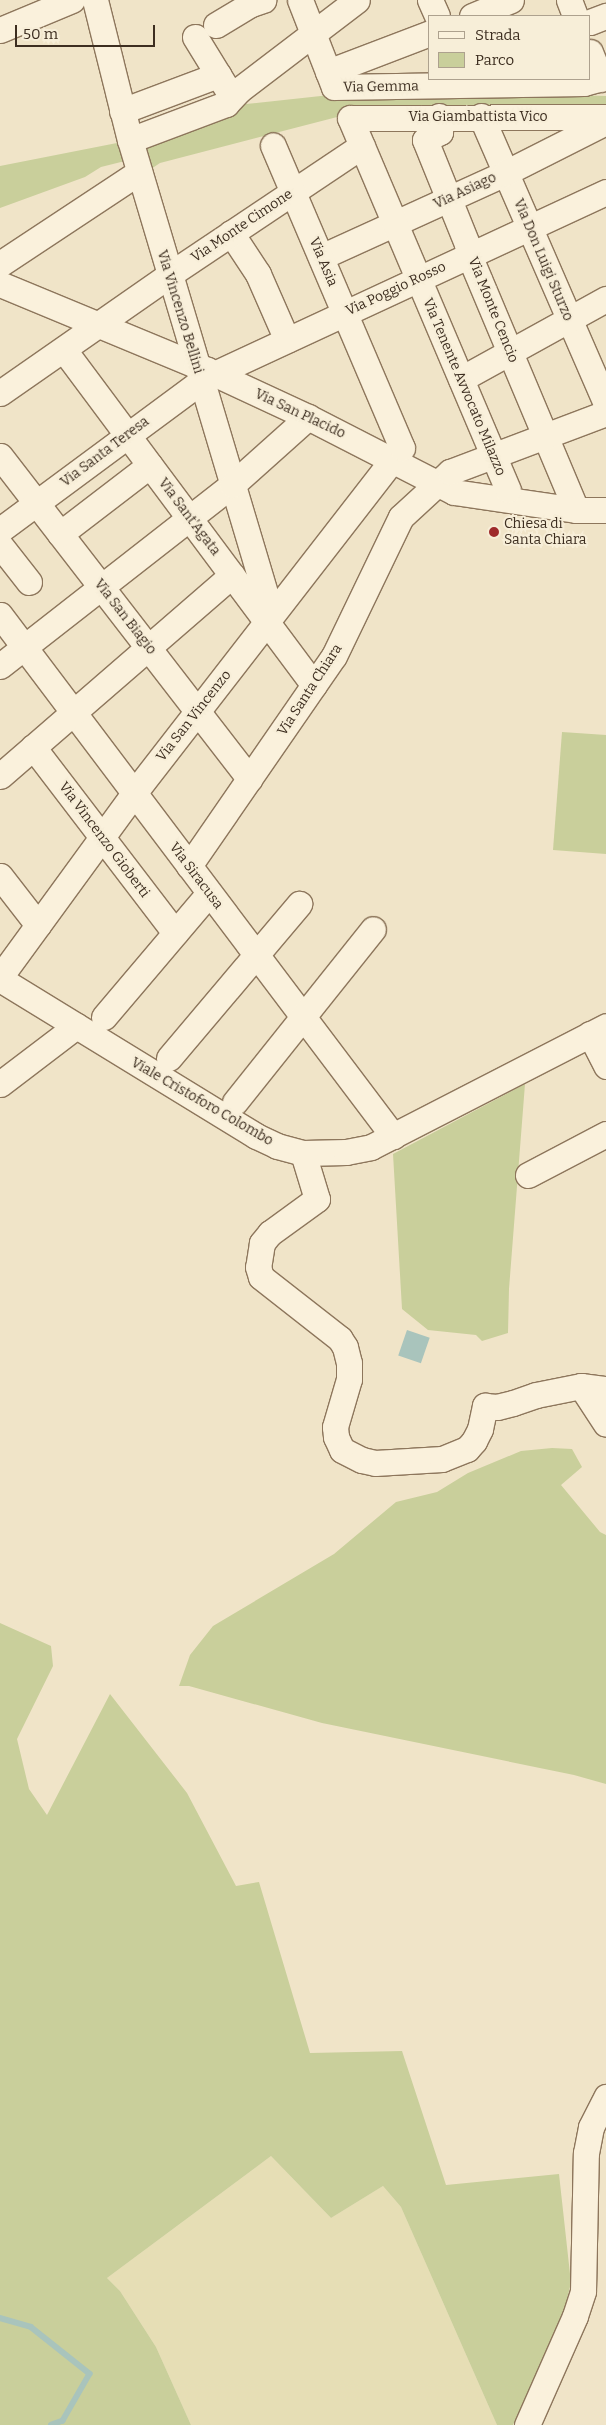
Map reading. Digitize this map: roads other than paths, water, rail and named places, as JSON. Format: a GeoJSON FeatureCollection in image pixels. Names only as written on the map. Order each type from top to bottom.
{"type":"FeatureCollection","features":[{"type":"Feature","properties":{"kind":"street"},"geometry":{"type":"LineString","coordinates":[[0,30],[72,0]]}},
{"type":"Feature","properties":{"kind":"street","name":"Via Vincenzo Bellini"},"geometry":{"type":"LineString","coordinates":[[95,0],[122,111],[169,275],[205,373],[232,485],[268,604],[267,622]]}},
{"type":"Feature","properties":{"kind":"street"},"geometry":{"type":"LineString","coordinates":[[216,25],[251,4],[263,0]]}},
{"type":"Feature","properties":{"kind":"street"},"geometry":{"type":"LineString","coordinates":[[300,0],[331,80],[428,34]]}},
{"type":"Feature","properties":{"kind":"street"},"geometry":{"type":"LineString","coordinates":[[130,140],[226,104],[232,97],[357,0]]}},
{"type":"Feature","properties":{"kind":"street"},"geometry":{"type":"LineString","coordinates":[[430,0],[437,15]]}},
{"type":"Feature","properties":{"kind":"street"},"geometry":{"type":"LineString","coordinates":[[474,15],[511,0]]}},
{"type":"Feature","properties":{"kind":"street"},"geometry":{"type":"LineString","coordinates":[[569,0],[575,15]]}},
{"type":"Feature","properties":{"kind":"street"},"geometry":{"type":"LineString","coordinates":[[591,22],[606,16]]}},
{"type":"Feature","properties":{"kind":"street"},"geometry":{"type":"LineString","coordinates":[[195,38],[232,97]]}},
{"type":"Feature","properties":{"kind":"street"},"geometry":{"type":"LineString","coordinates":[[591,54],[603,78]]}},
{"type":"Feature","properties":{"kind":"street"},"geometry":{"type":"LineString","coordinates":[[122,111],[218,75]]}},
{"type":"Feature","properties":{"kind":"street","name":"Via Gemma"},"geometry":{"type":"LineString","coordinates":[[331,80],[584,83],[603,78]]}},
{"type":"Feature","properties":{"kind":"street","name":"Via Giambattista Vico"},"geometry":{"type":"LineString","coordinates":[[350,118],[439,116],[606,117]]}},
{"type":"Feature","properties":{"kind":"street","name":"Via Monte Cencio"},"geometry":{"type":"LineString","coordinates":[[439,116],[440,132],[425,140],[576,510]]}},
{"type":"Feature","properties":{"kind":"street","name":"Via Don Luigi Sturzo"},"geometry":{"type":"LineString","coordinates":[[481,116],[606,404]]}},
{"type":"Feature","properties":{"kind":"street","name":"Via Tenente Avvocato Milazzo"},"geometry":{"type":"LineString","coordinates":[[350,118],[508,490]]}},
{"type":"Feature","properties":{"kind":"street","name":"Via Asiago"},"geometry":{"type":"LineString","coordinates":[[321,257],[505,172],[606,122]]}},
{"type":"Feature","properties":{"kind":"street","name":"Via Asia"},"geometry":{"type":"LineString","coordinates":[[273,145],[402,448],[393,459]]}},
{"type":"Feature","properties":{"kind":"street","name":"Via Monte Cimone"},"geometry":{"type":"LineString","coordinates":[[0,393],[169,275],[362,146]]}},
{"type":"Feature","properties":{"kind":"street"},"geometry":{"type":"LineString","coordinates":[[0,264],[139,172]]}},
{"type":"Feature","properties":{"kind":"street","name":"Via Poggio Rosso"},"geometry":{"type":"LineString","coordinates":[[205,373],[287,340],[606,192]]}},
{"type":"Feature","properties":{"kind":"street"},"geometry":{"type":"LineString","coordinates":[[231,233],[258,274],[287,340]]}},
{"type":"Feature","properties":{"kind":"street","name":"Via San Placido"},"geometry":{"type":"LineString","coordinates":[[0,284],[99,325],[308,417],[454,492],[576,510],[606,510]]}},
{"type":"Feature","properties":{"kind":"street"},"geometry":{"type":"LineString","coordinates":[[461,379],[606,299]]}},
{"type":"Feature","properties":{"kind":"street","name":"Via Sant'Agata"},"geometry":{"type":"LineString","coordinates":[[64,350],[314,685]]}},
{"type":"Feature","properties":{"kind":"street","name":"Via Santa Teresa"},"geometry":{"type":"LineString","coordinates":[[0,530],[128,435],[205,373]]}},
{"type":"Feature","properties":{"kind":"street","name":"Via Santa Chiara"},"geometry":{"type":"LineString","coordinates":[[189,866],[334,656],[401,517],[435,483],[450,472],[606,414]]}},
{"type":"Feature","properties":{"kind":"street"},"geometry":{"type":"LineString","coordinates":[[0,666],[232,485],[308,417]]}},
{"type":"Feature","properties":{"kind":"street","name":"Via San Biagio"},"geometry":{"type":"LineString","coordinates":[[0,456],[250,779]]}},
{"type":"Feature","properties":{"kind":"street","name":"Via San Vincenzo"},"geometry":{"type":"LineString","coordinates":[[0,978],[134,793],[393,459]]}},
{"type":"Feature","properties":{"kind":"street"},"geometry":{"type":"LineString","coordinates":[[60,534],[150,465]]}},
{"type":"Feature","properties":{"kind":"street"},"geometry":{"type":"LineString","coordinates":[[0,545],[29,582]]}},
{"type":"Feature","properties":{"kind":"street"},"geometry":{"type":"LineString","coordinates":[[0,776],[232,575]]}},
{"type":"Feature","properties":{"kind":"street","name":"Via Siracusa"},"geometry":{"type":"LineString","coordinates":[[0,615],[302,1018],[393,1136]]}},
{"type":"Feature","properties":{"kind":"street","name":"Via Vincenzo Gioberti"},"geometry":{"type":"LineString","coordinates":[[33,747],[175,933]]}},
{"type":"Feature","properties":{"kind":"street"},"geometry":{"type":"LineString","coordinates":[[0,876],[38,925]]}},
{"type":"Feature","properties":{"kind":"street"},"geometry":{"type":"LineString","coordinates":[[104,1017],[209,892]]}},
{"type":"Feature","properties":{"kind":"street"},"geometry":{"type":"LineString","coordinates":[[169,1058],[299,904]]}},
{"type":"Feature","properties":{"kind":"street"},"geometry":{"type":"LineString","coordinates":[[235,1102],[373,929]]}},
{"type":"Feature","properties":{"kind":"street","name":"Viale Cristoforo Colombo"},"geometry":{"type":"LineString","coordinates":[[0,978],[256,1136],[277,1146],[303,1153],[346,1152],[371,1147],[598,1030]]}},
{"type":"Feature","properties":{"kind":"street"},"geometry":{"type":"LineString","coordinates":[[0,1084],[76,1026]]}},
{"type":"Feature","properties":{"kind":"street"},"geometry":{"type":"LineString","coordinates":[[598,1030],[606,1066]]}},
{"type":"Feature","properties":{"kind":"street"},"geometry":{"type":"LineString","coordinates":[[528,1174],[606,1134]]}},
{"type":"Feature","properties":{"kind":"street"},"geometry":{"type":"LineString","coordinates":[[303,1153],[317,1199],[270,1233],[262,1243],[258,1267],[261,1277],[340,1339],[345,1348],[350,1363],[349,1379],[335,1427],[336,1437],[342,1450],[362,1460],[375,1462],[442,1459],[466,1449],[474,1441],[480,1429],[485,1406],[497,1407],[513,1404],[536,1395],[581,1386],[606,1389]]}},
{"type":"Feature","properties":{"kind":"street"},"geometry":{"type":"LineString","coordinates":[[581,1386],[606,1424]]}},
{"type":"Feature","properties":{"kind":"street"},"geometry":{"type":"LineString","coordinates":[[527,2425],[575,2316],[583,2291],[586,2153],[591,2127],[606,2097]]}},
{"type":"Feature","properties":{"kind":"water"},"geometry":{"type":"Polygon","coordinates":[[[407,1330],[430,1338],[421,1363],[398,1356],[407,1330]]]}},
{"type":"Feature","properties":{"kind":"waterway"},"geometry":{"type":"LineString","coordinates":[[0,2318],[31,2327],[90,2374],[63,2421],[52,2425]]}},
{"type":"Feature","properties":{"kind":"place","name":"Chiesa di Santa Chiara"},"geometry":{"type":"Point","coordinates":[494,532]}}]}
